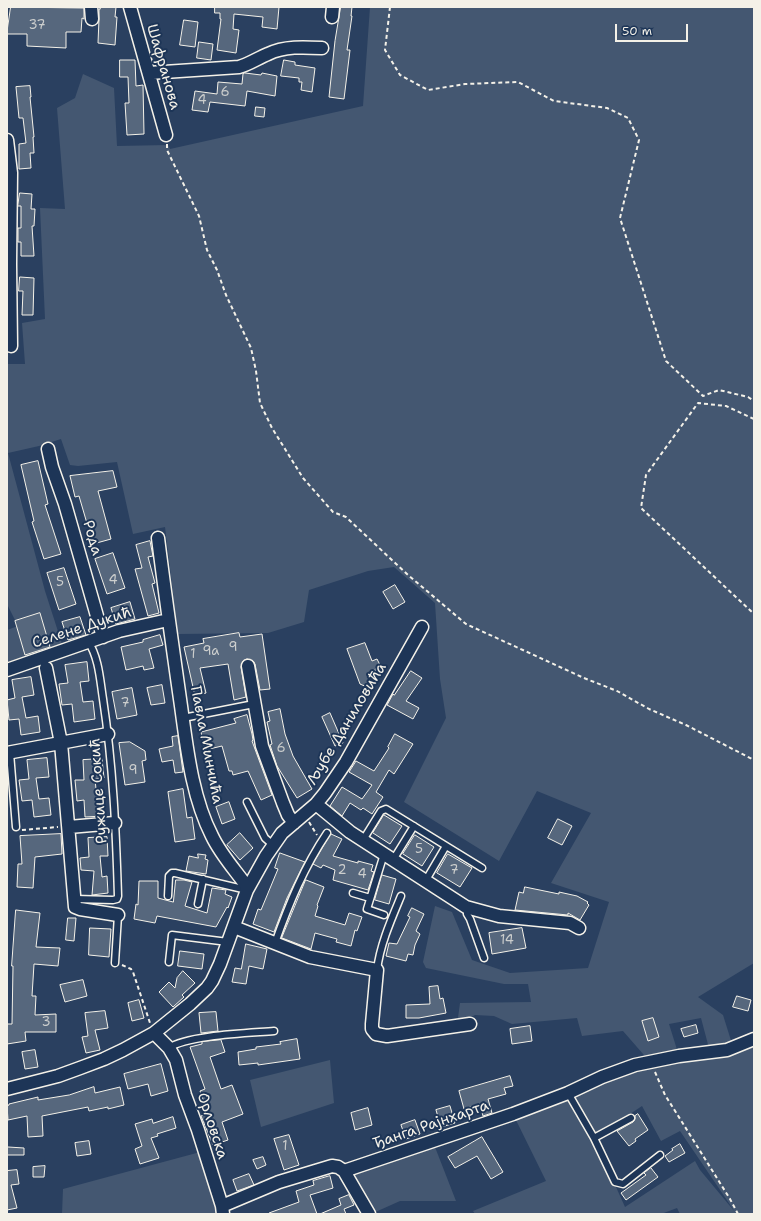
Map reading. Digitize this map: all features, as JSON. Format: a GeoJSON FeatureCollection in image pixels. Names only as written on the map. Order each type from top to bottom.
{"type":"FeatureCollection","features":[{"type":"Feature","properties":{"kind":"street"},"geometry":{"type":"LineString","coordinates":[[92,7],[92,20]]}},
{"type":"Feature","properties":{"kind":"street","name":"Шафранова"},"geometry":{"type":"LineString","coordinates":[[130,7],[166,135]]}},
{"type":"Feature","properties":{"kind":"street"},"geometry":{"type":"LineString","coordinates":[[149,73],[240,67],[269,53],[279,50],[304,47],[322,48]]}},
{"type":"Feature","properties":{"kind":"street"},"geometry":{"type":"LineString","coordinates":[[7,140],[11,173],[11,346]]}},
{"type":"Feature","properties":{"kind":"street","name":"Рода"},"geometry":{"type":"LineString","coordinates":[[48,449],[52,467],[65,504],[103,637]]}},
{"type":"Feature","properties":{"kind":"street","name":"Павла Минчића"},"geometry":{"type":"LineString","coordinates":[[158,538],[168,620],[194,780],[204,818],[212,836],[218,848],[247,889]]}},
{"type":"Feature","properties":{"kind":"street","name":"Селене Дукић"},"geometry":{"type":"LineString","coordinates":[[7,670],[88,641],[140,625],[168,620]]}},
{"type":"Feature","properties":{"kind":"street","name":"Љубе Даниловића"},"geometry":{"type":"LineString","coordinates":[[7,1089],[58,1076],[104,1059],[154,1033],[207,988],[215,976],[247,889],[273,845],[282,833],[316,804],[325,793],[346,762],[422,627]]}},
{"type":"Feature","properties":{"kind":"street"},"geometry":{"type":"LineString","coordinates":[[248,666],[262,746],[288,815],[298,819]]}},
{"type":"Feature","properties":{"kind":"street"},"geometry":{"type":"LineString","coordinates":[[46,668],[61,743],[76,907],[77,909],[118,915]]}},
{"type":"Feature","properties":{"kind":"street"},"geometry":{"type":"LineString","coordinates":[[8,753],[108,734]]}},
{"type":"Feature","properties":{"kind":"street"},"geometry":{"type":"LineString","coordinates":[[316,804],[332,819],[388,857],[467,907],[499,916],[570,923],[580,928]]}},
{"type":"Feature","properties":{"kind":"street"},"geometry":{"type":"LineString","coordinates":[[69,827],[115,823]]}},
{"type":"Feature","properties":{"kind":"street"},"geometry":{"type":"LineString","coordinates":[[234,927],[317,959],[377,970],[372,1024],[372,1028],[376,1034],[388,1036],[470,1024]]}},
{"type":"Feature","properties":{"kind":"street","name":"Орловска"},"geometry":{"type":"LineString","coordinates":[[154,1033],[169,1048],[176,1060],[185,1095],[198,1130],[222,1210]]}},
{"type":"Feature","properties":{"kind":"street","name":"Ђанга Рајнхарта"},"geometry":{"type":"LineString","coordinates":[[222,1210],[279,1182],[327,1167],[338,1167],[344,1171],[513,1114],[568,1093],[602,1077],[635,1066],[679,1056],[727,1050],[754,1039]]}},
{"type":"Feature","properties":{"kind":"street"},"geometry":{"type":"LineString","coordinates":[[344,1171],[369,1214]]}},
{"type":"Feature","properties":{"kind":"lane","name":"Ружице Сокић"},"geometry":{"type":"LineString","coordinates":[[75,899],[113,900],[118,896],[115,823],[108,734],[97,663],[94,651],[88,641]]}},
{"type":"Feature","properties":{"kind":"lane"},"geometry":{"type":"LineString","coordinates":[[183,718],[254,704]]}},
{"type":"Feature","properties":{"kind":"lane"},"geometry":{"type":"LineString","coordinates":[[8,753],[16,829]]}},
{"type":"Feature","properties":{"kind":"lane"},"geometry":{"type":"LineString","coordinates":[[247,802],[265,838],[273,845]]}},
{"type":"Feature","properties":{"kind":"lane"},"geometry":{"type":"LineString","coordinates":[[363,840],[381,811],[384,809],[388,810],[482,868]]}},
{"type":"Feature","properties":{"kind":"lane"},"geometry":{"type":"LineString","coordinates":[[384,915],[367,909],[370,898],[388,857],[414,826]]}},
{"type":"Feature","properties":{"kind":"lane"},"geometry":{"type":"LineString","coordinates":[[275,943],[288,905],[302,875],[327,833]]}},
{"type":"Feature","properties":{"kind":"lane"},"geometry":{"type":"LineString","coordinates":[[426,880],[446,846]]}},
{"type":"Feature","properties":{"kind":"lane"},"geometry":{"type":"LineString","coordinates":[[168,896],[170,876],[172,873],[247,889]]}},
{"type":"Feature","properties":{"kind":"lane"},"geometry":{"type":"LineString","coordinates":[[198,904],[203,879]]}},
{"type":"Feature","properties":{"kind":"lane"},"geometry":{"type":"LineString","coordinates":[[352,893],[370,898]]}},
{"type":"Feature","properties":{"kind":"lane"},"geometry":{"type":"LineString","coordinates":[[377,970],[380,952],[401,896]]}},
{"type":"Feature","properties":{"kind":"lane"},"geometry":{"type":"LineString","coordinates":[[467,907],[467,914],[484,958]]}},
{"type":"Feature","properties":{"kind":"lane"},"geometry":{"type":"LineString","coordinates":[[115,963],[118,915]]}},
{"type":"Feature","properties":{"kind":"lane"},"geometry":{"type":"LineString","coordinates":[[169,962],[172,935],[228,942]]}},
{"type":"Feature","properties":{"kind":"lane"},"geometry":{"type":"LineString","coordinates":[[169,1048],[178,1043],[213,1037],[274,1031]]}},
{"type":"Feature","properties":{"kind":"lane"},"geometry":{"type":"LineString","coordinates":[[568,1093],[594,1138],[615,1182],[623,1184],[660,1155]]}},
{"type":"Feature","properties":{"kind":"lane"},"geometry":{"type":"LineString","coordinates":[[594,1138],[631,1118]]}},
{"type":"Feature","properties":{"kind":"path"},"geometry":{"type":"LineString","coordinates":[[390,7],[387,22],[385,50],[400,74],[428,90],[465,84],[518,82],[554,101],[606,108],[628,118],[638,140],[620,218],[666,361],[703,396],[719,390],[748,397],[754,401]]}},
{"type":"Feature","properties":{"kind":"path"},"geometry":{"type":"LineString","coordinates":[[166,135],[167,150],[199,216],[207,250],[251,348],[256,371],[260,403],[272,428],[303,478],[333,512],[346,517],[408,575],[466,624],[584,678],[617,691],[649,709],[686,725],[754,760]]}},
{"type":"Feature","properties":{"kind":"path"},"geometry":{"type":"LineString","coordinates":[[754,419],[726,406],[698,403],[646,475],[642,508],[754,614]]}},
{"type":"Feature","properties":{"kind":"path"},"geometry":{"type":"LineString","coordinates":[[298,819],[310,824],[321,841]]}},
{"type":"Feature","properties":{"kind":"path"},"geometry":{"type":"LineString","coordinates":[[16,829],[56,827]]}},
{"type":"Feature","properties":{"kind":"path"},"geometry":{"type":"LineString","coordinates":[[115,963],[131,969],[133,972],[154,1033]]}},
{"type":"Feature","properties":{"kind":"path"},"geometry":{"type":"LineString","coordinates":[[650,1063],[665,1095],[738,1214]]}},
{"type":"Feature","properties":{"kind":"shaded area"},"geometry":{"type":"Polygon","coordinates":[[[370,7],[754,7],[754,963],[698,997],[723,1015],[733,1047],[754,1039],[754,1214],[680,1214],[677,1208],[661,1214],[475,1214],[473,1211],[546,1181],[513,1114],[650,1062],[623,1031],[582,1036],[577,1018],[512,1024],[494,1016],[475,1015],[457,1025],[460,1003],[531,1002],[528,984],[504,984],[426,968],[423,962],[435,906],[452,912],[472,960],[510,973],[588,968],[609,902],[551,883],[591,813],[537,791],[499,861],[404,802],[446,718],[440,679],[435,603],[394,567],[368,571],[309,590],[304,622],[268,633],[178,634],[165,527],[133,534],[117,462],[78,466],[70,465],[61,439],[8,453],[45,591],[64,650],[7,670],[7,630],[18,626],[7,604],[7,364],[25,364],[22,323],[45,319],[40,208],[65,209],[57,108],[75,98],[83,74],[114,88],[117,146],[168,145],[170,149],[363,106],[370,7]],[[701,1018],[669,1024],[679,1056],[710,1052],[701,1018]],[[642,1106],[594,1138],[625,1207],[695,1161],[700,1170],[735,1212],[680,1131],[661,1141],[642,1106]]]}},
{"type":"Feature","properties":{"kind":"shaded area"},"geometry":{"type":"Polygon","coordinates":[[[330,1060],[334,1103],[261,1127],[250,1080],[330,1060]]]}},
{"type":"Feature","properties":{"kind":"shaded area"},"geometry":{"type":"Polygon","coordinates":[[[433,1142],[456,1201],[400,1201],[371,1214],[344,1171],[433,1142]]]}},
{"type":"Feature","properties":{"kind":"shaded area"},"geometry":{"type":"Polygon","coordinates":[[[204,1151],[223,1214],[62,1214],[63,1189],[204,1151]]]}},
{"type":"Feature","properties":{"kind":"building"},"geometry":{"type":"Polygon","coordinates":[[[11,7],[84,8],[84,19],[82,18],[81,32],[66,32],[66,48],[27,46],[27,34],[7,34],[11,7]]]}},
{"type":"Feature","properties":{"kind":"building"},"geometry":{"type":"Polygon","coordinates":[[[100,7],[116,7],[115,17],[117,17],[115,45],[98,43],[100,7]]]}},
{"type":"Feature","properties":{"kind":"building"},"geometry":{"type":"Polygon","coordinates":[[[215,7],[279,7],[277,29],[262,27],[263,17],[234,14],[233,29],[239,30],[236,53],[217,50],[221,19],[220,13],[215,13],[215,7]]]}},
{"type":"Feature","properties":{"kind":"building"},"geometry":{"type":"Polygon","coordinates":[[[341,7],[352,7],[347,50],[350,50],[344,99],[329,97],[335,41],[341,7]]]}},
{"type":"Feature","properties":{"kind":"building"},"geometry":{"type":"Polygon","coordinates":[[[184,20],[198,22],[195,47],[180,45],[184,20]]]}},
{"type":"Feature","properties":{"kind":"building"},"geometry":{"type":"Polygon","coordinates":[[[199,42],[213,44],[211,60],[197,58],[199,42]]]}},
{"type":"Feature","properties":{"kind":"building"},"geometry":{"type":"Polygon","coordinates":[[[120,60],[135,60],[136,86],[143,85],[144,134],[127,135],[125,103],[129,103],[128,77],[120,77],[120,60]]]}},
{"type":"Feature","properties":{"kind":"building"},"geometry":{"type":"Polygon","coordinates":[[[284,60],[295,62],[295,65],[315,68],[312,92],[301,90],[302,82],[299,82],[299,78],[281,76],[284,60]]]}},
{"type":"Feature","properties":{"kind":"building"},"geometry":{"type":"Polygon","coordinates":[[[262,73],[277,76],[275,96],[247,91],[245,106],[210,102],[208,112],[192,110],[195,91],[217,94],[218,82],[242,84],[243,74],[261,75],[262,73]]]}},
{"type":"Feature","properties":{"kind":"building"},"geometry":{"type":"Polygon","coordinates":[[[30,86],[34,153],[30,153],[31,168],[19,169],[19,144],[26,143],[23,118],[19,118],[16,87],[30,86]]]}},
{"type":"Feature","properties":{"kind":"building"},"geometry":{"type":"Polygon","coordinates":[[[256,107],[265,108],[264,117],[255,116],[256,107]]]}},
{"type":"Feature","properties":{"kind":"building"},"geometry":{"type":"Polygon","coordinates":[[[20,193],[32,194],[31,209],[35,209],[34,226],[32,226],[34,256],[21,256],[21,242],[18,242],[18,228],[21,228],[21,206],[18,206],[20,193]]]}},
{"type":"Feature","properties":{"kind":"building"},"geometry":{"type":"Polygon","coordinates":[[[20,277],[34,278],[33,315],[22,315],[23,291],[19,291],[20,277]]]}},
{"type":"Feature","properties":{"kind":"building"},"geometry":{"type":"Polygon","coordinates":[[[38,461],[48,504],[45,505],[61,554],[44,559],[32,522],[34,521],[21,465],[38,461]]]}},
{"type":"Feature","properties":{"kind":"building"},"geometry":{"type":"Polygon","coordinates":[[[113,471],[117,487],[98,491],[111,539],[93,544],[79,496],[75,497],[70,476],[113,471]]]}},
{"type":"Feature","properties":{"kind":"building"},"geometry":{"type":"Polygon","coordinates":[[[150,541],[153,556],[148,557],[155,583],[152,584],[159,613],[148,616],[135,569],[142,568],[136,545],[150,541]]]}},
{"type":"Feature","properties":{"kind":"building"},"geometry":{"type":"Polygon","coordinates":[[[113,553],[125,588],[107,594],[95,559],[113,553]]]}},
{"type":"Feature","properties":{"kind":"building"},"geometry":{"type":"Polygon","coordinates":[[[64,568],[76,604],[59,610],[47,573],[64,568]]]}},
{"type":"Feature","properties":{"kind":"building"},"geometry":{"type":"Polygon","coordinates":[[[395,585],[405,602],[393,609],[383,592],[395,585]]]}},
{"type":"Feature","properties":{"kind":"building"},"geometry":{"type":"Polygon","coordinates":[[[130,602],[135,619],[116,624],[111,608],[130,602]]]}},
{"type":"Feature","properties":{"kind":"building"},"geometry":{"type":"Polygon","coordinates":[[[40,613],[50,647],[25,655],[15,621],[40,613]]]}},
{"type":"Feature","properties":{"kind":"building"},"geometry":{"type":"Polygon","coordinates":[[[80,617],[86,635],[68,640],[62,622],[80,617]]]}},
{"type":"Feature","properties":{"kind":"building"},"geometry":{"type":"Polygon","coordinates":[[[239,633],[240,637],[262,634],[270,689],[260,690],[255,664],[253,661],[247,659],[243,661],[241,667],[246,697],[234,700],[228,664],[200,668],[206,693],[195,696],[184,647],[204,643],[203,639],[239,633]]]}},
{"type":"Feature","properties":{"kind":"building"},"geometry":{"type":"Polygon","coordinates":[[[160,635],[163,645],[149,649],[154,668],[144,670],[143,666],[126,670],[121,647],[143,642],[143,640],[160,635]]]}},
{"type":"Feature","properties":{"kind":"building"},"geometry":{"type":"Polygon","coordinates":[[[365,643],[372,661],[377,659],[381,667],[375,669],[377,673],[369,688],[360,684],[347,649],[365,643]]]}},
{"type":"Feature","properties":{"kind":"building"},"geometry":{"type":"Polygon","coordinates":[[[87,662],[89,681],[80,682],[83,702],[93,701],[95,719],[74,722],[72,704],[62,705],[59,684],[68,683],[65,665],[87,662]]]}},
{"type":"Feature","properties":{"kind":"building"},"geometry":{"type":"Polygon","coordinates":[[[411,671],[422,678],[406,701],[419,708],[413,719],[387,705],[393,694],[394,695],[411,671]]]}},
{"type":"Feature","properties":{"kind":"building"},"geometry":{"type":"Polygon","coordinates":[[[31,677],[34,695],[22,697],[26,718],[38,716],[40,732],[21,735],[19,719],[9,720],[7,700],[15,698],[12,680],[31,677]]]}},
{"type":"Feature","properties":{"kind":"building"},"geometry":{"type":"Polygon","coordinates":[[[162,685],[165,703],[151,705],[147,688],[162,685]]]}},
{"type":"Feature","properties":{"kind":"building"},"geometry":{"type":"Polygon","coordinates":[[[132,688],[137,715],[117,719],[112,692],[132,688]]]}},
{"type":"Feature","properties":{"kind":"building"},"geometry":{"type":"Polygon","coordinates":[[[280,709],[285,734],[293,756],[312,789],[297,798],[277,766],[270,745],[272,744],[267,722],[270,721],[268,712],[280,709]]]}},
{"type":"Feature","properties":{"kind":"building"},"geometry":{"type":"Polygon","coordinates":[[[330,713],[343,743],[335,746],[322,717],[330,713]]]}},
{"type":"Feature","properties":{"kind":"building"},"geometry":{"type":"Polygon","coordinates":[[[247,715],[252,734],[252,741],[272,795],[261,800],[248,771],[233,775],[232,771],[229,771],[222,746],[205,750],[201,732],[236,723],[234,719],[247,715]]]}},
{"type":"Feature","properties":{"kind":"building"},"geometry":{"type":"Polygon","coordinates":[[[395,734],[413,744],[394,774],[389,770],[376,792],[383,797],[372,814],[363,808],[361,810],[350,803],[342,816],[330,806],[342,787],[362,799],[372,785],[349,772],[356,761],[374,771],[389,748],[388,747],[395,734]]]}},
{"type":"Feature","properties":{"kind":"building"},"geometry":{"type":"Polygon","coordinates":[[[178,736],[183,772],[175,773],[173,760],[162,762],[159,749],[173,746],[172,737],[178,736]]]}},
{"type":"Feature","properties":{"kind":"building"},"geometry":{"type":"Polygon","coordinates":[[[130,742],[145,751],[146,760],[142,761],[145,782],[125,785],[119,743],[130,742]]]}},
{"type":"Feature","properties":{"kind":"building"},"geometry":{"type":"Polygon","coordinates":[[[47,758],[49,777],[36,778],[39,799],[49,798],[51,815],[34,817],[32,800],[22,801],[19,780],[29,779],[27,760],[47,758]]]}},
{"type":"Feature","properties":{"kind":"building"},"geometry":{"type":"Polygon","coordinates":[[[102,759],[104,778],[95,779],[97,799],[102,799],[103,816],[85,817],[84,800],[77,801],[75,780],[84,780],[83,760],[102,759]]]}},
{"type":"Feature","properties":{"kind":"building"},"geometry":{"type":"Polygon","coordinates":[[[183,789],[187,818],[192,817],[195,839],[175,842],[168,792],[183,789]]]}},
{"type":"Feature","properties":{"kind":"building"},"geometry":{"type":"Polygon","coordinates":[[[229,802],[235,819],[222,824],[216,807],[229,802]]]}},
{"type":"Feature","properties":{"kind":"building"},"geometry":{"type":"Polygon","coordinates":[[[384,815],[402,826],[390,844],[373,833],[384,815]]]}},
{"type":"Feature","properties":{"kind":"building"},"geometry":{"type":"Polygon","coordinates":[[[558,819],[572,826],[562,845],[548,838],[558,819]]]}},
{"type":"Feature","properties":{"kind":"building"},"geometry":{"type":"Polygon","coordinates":[[[240,833],[253,848],[240,860],[227,845],[240,833]]]}},
{"type":"Feature","properties":{"kind":"building"},"geometry":{"type":"Polygon","coordinates":[[[61,834],[62,854],[35,857],[33,888],[17,887],[18,864],[22,864],[20,836],[61,834]]]}},
{"type":"Feature","properties":{"kind":"building"},"geometry":{"type":"Polygon","coordinates":[[[331,834],[342,839],[333,856],[358,863],[358,861],[373,865],[371,871],[374,872],[368,890],[333,880],[335,870],[323,865],[321,868],[313,864],[331,834]]]}},
{"type":"Feature","properties":{"kind":"building"},"geometry":{"type":"Polygon","coordinates":[[[415,835],[434,847],[422,866],[403,854],[415,835]]]}},
{"type":"Feature","properties":{"kind":"building"},"geometry":{"type":"Polygon","coordinates":[[[107,837],[108,856],[100,856],[102,877],[107,876],[108,893],[92,895],[94,871],[81,870],[80,858],[89,857],[88,838],[107,837]]]}},
{"type":"Feature","properties":{"kind":"building"},"geometry":{"type":"Polygon","coordinates":[[[280,853],[305,862],[287,898],[274,932],[253,924],[258,909],[261,910],[278,869],[275,868],[280,853]]]}},
{"type":"Feature","properties":{"kind":"building"},"geometry":{"type":"Polygon","coordinates":[[[198,854],[206,855],[205,859],[208,860],[206,874],[186,871],[189,856],[198,858],[198,854]]]}},
{"type":"Feature","properties":{"kind":"building"},"geometry":{"type":"Polygon","coordinates":[[[448,854],[472,868],[460,887],[437,873],[448,854]]]}},
{"type":"Feature","properties":{"kind":"building"},"geometry":{"type":"Polygon","coordinates":[[[382,875],[396,879],[389,904],[375,900],[382,875]]]}},
{"type":"Feature","properties":{"kind":"building"},"geometry":{"type":"Polygon","coordinates":[[[176,880],[192,882],[185,906],[207,913],[212,888],[226,890],[225,894],[232,897],[228,908],[227,907],[216,927],[157,916],[155,923],[134,919],[136,904],[138,905],[139,881],[158,881],[158,898],[173,902],[176,880]]]}},
{"type":"Feature","properties":{"kind":"building"},"geometry":{"type":"Polygon","coordinates":[[[306,880],[324,887],[317,905],[315,916],[345,925],[349,913],[362,917],[357,931],[355,930],[351,946],[336,942],[337,939],[315,933],[311,949],[282,938],[306,880]]]}},
{"type":"Feature","properties":{"kind":"building"},"geometry":{"type":"Polygon","coordinates":[[[525,887],[577,896],[588,902],[587,903],[589,905],[580,920],[568,913],[568,915],[515,910],[519,892],[523,893],[525,887]]]}},
{"type":"Feature","properties":{"kind":"building"},"geometry":{"type":"Polygon","coordinates":[[[412,908],[424,914],[416,931],[420,934],[415,945],[413,955],[408,954],[406,961],[386,956],[389,943],[397,944],[410,917],[408,916],[412,908]]]}},
{"type":"Feature","properties":{"kind":"building"},"geometry":{"type":"Polygon","coordinates":[[[16,910],[40,913],[36,947],[60,948],[58,966],[34,964],[32,996],[36,996],[35,1015],[56,1014],[56,1032],[25,1032],[26,1041],[7,1044],[7,1024],[12,1024],[12,966],[16,910]]]}},
{"type":"Feature","properties":{"kind":"building"},"geometry":{"type":"Polygon","coordinates":[[[68,918],[76,918],[74,941],[66,940],[68,918]]]}},
{"type":"Feature","properties":{"kind":"building"},"geometry":{"type":"Polygon","coordinates":[[[90,928],[111,929],[109,957],[89,955],[90,928]]]}},
{"type":"Feature","properties":{"kind":"building"},"geometry":{"type":"Polygon","coordinates":[[[522,928],[526,948],[492,954],[489,933],[522,928]]]}},
{"type":"Feature","properties":{"kind":"building"},"geometry":{"type":"Polygon","coordinates":[[[246,944],[267,949],[263,969],[249,966],[246,984],[232,982],[235,968],[241,969],[246,944]]]}},
{"type":"Feature","properties":{"kind":"building"},"geometry":{"type":"Polygon","coordinates":[[[180,951],[204,954],[202,969],[178,966],[180,951]]]}},
{"type":"Feature","properties":{"kind":"building"},"geometry":{"type":"Polygon","coordinates":[[[183,971],[195,983],[182,995],[184,997],[173,1007],[159,992],[169,982],[175,988],[177,978],[183,971]]]}},
{"type":"Feature","properties":{"kind":"building"},"geometry":{"type":"Polygon","coordinates":[[[83,980],[87,996],[65,1002],[60,985],[83,980]]]}},
{"type":"Feature","properties":{"kind":"building"},"geometry":{"type":"Polygon","coordinates":[[[438,986],[440,999],[443,998],[446,1013],[419,1018],[406,1018],[406,1005],[430,1004],[429,987],[438,986]]]}},
{"type":"Feature","properties":{"kind":"building"},"geometry":{"type":"Polygon","coordinates":[[[737,996],[751,1000],[748,1011],[733,1007],[737,996]]]}},
{"type":"Feature","properties":{"kind":"building"},"geometry":{"type":"Polygon","coordinates":[[[139,1000],[144,1018],[132,1021],[128,1003],[139,1000]]]}},
{"type":"Feature","properties":{"kind":"building"},"geometry":{"type":"Polygon","coordinates":[[[105,1011],[108,1028],[95,1030],[100,1050],[86,1053],[82,1037],[88,1036],[85,1013],[105,1011]]]}},
{"type":"Feature","properties":{"kind":"building"},"geometry":{"type":"Polygon","coordinates":[[[216,1012],[218,1031],[201,1033],[199,1013],[216,1012]]]}},
{"type":"Feature","properties":{"kind":"building"},"geometry":{"type":"Polygon","coordinates":[[[653,1018],[659,1037],[648,1041],[642,1021],[653,1018]]]}},
{"type":"Feature","properties":{"kind":"building"},"geometry":{"type":"Polygon","coordinates":[[[696,1025],[698,1033],[684,1037],[681,1029],[696,1025]]]}},
{"type":"Feature","properties":{"kind":"building"},"geometry":{"type":"Polygon","coordinates":[[[530,1026],[532,1041],[512,1044],[510,1029],[530,1026]]]}},
{"type":"Feature","properties":{"kind":"building"},"geometry":{"type":"Polygon","coordinates":[[[297,1039],[300,1059],[258,1065],[258,1063],[239,1065],[238,1052],[256,1049],[256,1047],[281,1044],[280,1042],[297,1039]]]}},
{"type":"Feature","properties":{"kind":"building"},"geometry":{"type":"Polygon","coordinates":[[[221,1040],[225,1052],[210,1057],[221,1089],[232,1085],[243,1114],[222,1122],[228,1140],[213,1145],[201,1116],[208,1113],[200,1091],[205,1089],[190,1047],[202,1044],[202,1042],[221,1040]]]}},
{"type":"Feature","properties":{"kind":"building"},"geometry":{"type":"Polygon","coordinates":[[[35,1050],[38,1067],[25,1069],[22,1052],[35,1050]]]}},
{"type":"Feature","properties":{"kind":"building"},"geometry":{"type":"Polygon","coordinates":[[[161,1064],[168,1091],[151,1096],[148,1084],[128,1089],[124,1074],[161,1064]]]}},
{"type":"Feature","properties":{"kind":"building"},"geometry":{"type":"Polygon","coordinates":[[[510,1076],[513,1086],[504,1088],[506,1094],[488,1099],[492,1113],[483,1116],[480,1104],[464,1109],[459,1091],[510,1076]]]}},
{"type":"Feature","properties":{"kind":"building"},"geometry":{"type":"Polygon","coordinates":[[[94,1087],[95,1093],[120,1087],[124,1105],[108,1109],[108,1107],[89,1111],[88,1107],[42,1116],[43,1136],[28,1137],[27,1116],[8,1120],[7,1106],[9,1104],[38,1097],[38,1100],[69,1095],[94,1087]]]}},
{"type":"Feature","properties":{"kind":"building"},"geometry":{"type":"Polygon","coordinates":[[[450,1106],[455,1123],[441,1127],[436,1110],[450,1106]]]}},
{"type":"Feature","properties":{"kind":"building"},"geometry":{"type":"Polygon","coordinates":[[[368,1108],[372,1125],[355,1130],[351,1113],[368,1108]]]}},
{"type":"Feature","properties":{"kind":"building"},"geometry":{"type":"Polygon","coordinates":[[[638,1114],[648,1130],[635,1139],[636,1141],[629,1146],[617,1131],[633,1122],[635,1116],[638,1114]]]}},
{"type":"Feature","properties":{"kind":"building"},"geometry":{"type":"Polygon","coordinates":[[[173,1117],[176,1128],[157,1134],[158,1136],[151,1138],[159,1158],[140,1164],[135,1149],[142,1146],[135,1124],[152,1119],[153,1123],[173,1117]]]}},
{"type":"Feature","properties":{"kind":"building"},"geometry":{"type":"Polygon","coordinates":[[[415,1120],[420,1134],[406,1139],[401,1125],[415,1120]]]}},
{"type":"Feature","properties":{"kind":"building"},"geometry":{"type":"Polygon","coordinates":[[[289,1135],[299,1165],[284,1170],[274,1139],[289,1135]]]}},
{"type":"Feature","properties":{"kind":"building"},"geometry":{"type":"Polygon","coordinates":[[[482,1137],[503,1172],[491,1179],[477,1156],[455,1168],[448,1157],[482,1137]]]}},
{"type":"Feature","properties":{"kind":"building"},"geometry":{"type":"Polygon","coordinates":[[[89,1141],[91,1154],[77,1156],[75,1143],[89,1141]]]}},
{"type":"Feature","properties":{"kind":"building"},"geometry":{"type":"Polygon","coordinates":[[[680,1144],[685,1153],[669,1162],[665,1156],[680,1144]]]}},
{"type":"Feature","properties":{"kind":"building"},"geometry":{"type":"Polygon","coordinates":[[[8,1147],[24,1148],[24,1155],[7,1155],[8,1147]]]}},
{"type":"Feature","properties":{"kind":"building"},"geometry":{"type":"Polygon","coordinates":[[[263,1157],[266,1165],[257,1169],[253,1160],[263,1157]]]}},
{"type":"Feature","properties":{"kind":"building"},"geometry":{"type":"Polygon","coordinates":[[[45,1166],[44,1177],[33,1177],[33,1167],[45,1166]]]}},
{"type":"Feature","properties":{"kind":"building"},"geometry":{"type":"Polygon","coordinates":[[[651,1168],[658,1177],[626,1200],[621,1193],[646,1175],[644,1173],[651,1168]]]}},
{"type":"Feature","properties":{"kind":"building"},"geometry":{"type":"Polygon","coordinates":[[[17,1170],[19,1184],[11,1185],[17,1208],[7,1210],[7,1171],[17,1170]]]}},
{"type":"Feature","properties":{"kind":"building"},"geometry":{"type":"Polygon","coordinates":[[[249,1174],[254,1185],[237,1191],[233,1180],[249,1174]]]}},
{"type":"Feature","properties":{"kind":"building"},"geometry":{"type":"Polygon","coordinates":[[[330,1176],[333,1188],[310,1195],[317,1214],[269,1213],[299,1202],[296,1191],[314,1185],[313,1181],[330,1176]]]}},
{"type":"Feature","properties":{"kind":"building"},"geometry":{"type":"Polygon","coordinates":[[[349,1195],[354,1205],[344,1209],[346,1214],[320,1214],[341,1205],[339,1199],[349,1195]]]}}]}
